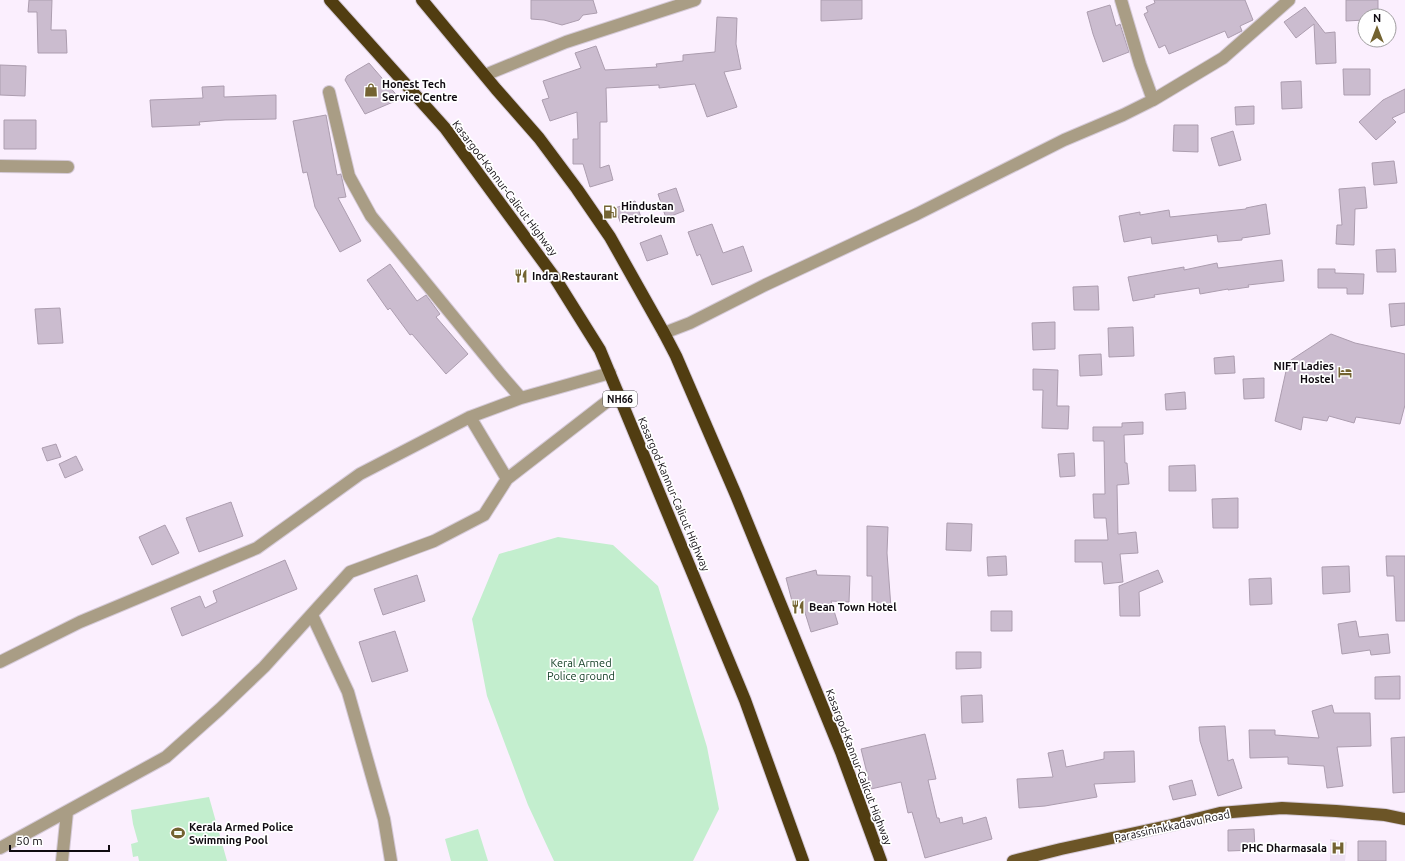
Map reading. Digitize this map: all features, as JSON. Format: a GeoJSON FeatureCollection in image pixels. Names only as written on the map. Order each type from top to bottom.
{"type":"FeatureCollection","features":[{"type":"Feature","properties":{"kind":"highway","name":"Kasargod-Kannur-Calicut Highway"},"geometry":{"type":"LineString","coordinates":[[330,0],[445,128],[555,278],[600,350],[745,700],[803,861]]}},
{"type":"Feature","properties":{"kind":"highway","name":"Kasargod-Kannur-Calicut Highway"},"geometry":{"type":"LineString","coordinates":[[422,0],[539,138],[577,189],[610,237],[664,333],[676,356],[736,495],[841,752],[881,861]]}},
{"type":"Feature","properties":{"kind":"main road","name":"Parassininkkadavu Road"},"geometry":{"type":"LineString","coordinates":[[1013,861],[1220,813],[1282,808],[1385,815],[1405,819]]}},
{"type":"Feature","properties":{"kind":"street"},"geometry":{"type":"LineString","coordinates":[[485,75],[566,42],[695,0]]}},
{"type":"Feature","properties":{"kind":"street"},"geometry":{"type":"LineString","coordinates":[[1121,0],[1140,64],[1153,100]]}},
{"type":"Feature","properties":{"kind":"street"},"geometry":{"type":"LineString","coordinates":[[664,333],[690,323],[765,285],[916,214],[1064,140],[1123,115],[1153,100],[1223,58],[1289,0]]}},
{"type":"Feature","properties":{"kind":"street"},"geometry":{"type":"LineString","coordinates":[[329,92],[349,176],[371,216],[501,375],[522,398]]}},
{"type":"Feature","properties":{"kind":"street"},"geometry":{"type":"LineString","coordinates":[[0,166],[68,167]]}},
{"type":"Feature","properties":{"kind":"street"},"geometry":{"type":"LineString","coordinates":[[0,662],[80,622],[257,548],[360,474],[470,417],[522,398],[610,373]]}},
{"type":"Feature","properties":{"kind":"street"},"geometry":{"type":"LineString","coordinates":[[0,848],[166,757],[264,667],[350,572],[434,540],[484,515],[507,479],[618,393]]}},
{"type":"Feature","properties":{"kind":"street"},"geometry":{"type":"LineString","coordinates":[[470,417],[507,479]]}},
{"type":"Feature","properties":{"kind":"street"},"geometry":{"type":"LineString","coordinates":[[312,615],[348,692],[384,819],[392,861]]}},
{"type":"Feature","properties":{"kind":"street"},"geometry":{"type":"LineString","coordinates":[[62,861],[67,812]]}},
{"type":"Feature","properties":{"kind":"shaded area","name":"PHC Dharmasala"},"geometry":{"type":"Polygon","coordinates":[[[1330,839],[1347,842],[1345,861],[1330,861],[1330,839]]]}},
{"type":"Feature","properties":{"kind":"green space","name":"Keral Armed Police ground"},"geometry":{"type":"Polygon","coordinates":[[[558,537],[613,545],[658,586],[707,747],[719,809],[693,861],[554,861],[528,805],[487,696],[472,619],[499,554],[558,537]]]}},
{"type":"Feature","properties":{"kind":"green space","name":"Kerala Armed Police Swimming Pool"},"geometry":{"type":"Polygon","coordinates":[[[209,797],[227,861],[139,861],[138,856],[133,857],[131,844],[138,842],[131,810],[209,797]]]}},
{"type":"Feature","properties":{"kind":"green space"},"geometry":{"type":"Polygon","coordinates":[[[478,829],[488,861],[451,861],[445,839],[478,829]]]}},
{"type":"Feature","properties":{"kind":"building"},"geometry":{"type":"Polygon","coordinates":[[[29,0],[52,0],[51,30],[66,30],[67,53],[38,53],[37,12],[28,12],[29,0]]]}},
{"type":"Feature","properties":{"kind":"building"},"geometry":{"type":"Polygon","coordinates":[[[531,0],[593,0],[597,13],[583,15],[579,20],[562,25],[544,20],[531,19],[531,0]]]}},
{"type":"Feature","properties":{"kind":"building"},"geometry":{"type":"Polygon","coordinates":[[[821,0],[862,0],[862,19],[821,21],[821,0]]]}},
{"type":"Feature","properties":{"kind":"building"},"geometry":{"type":"Polygon","coordinates":[[[1154,0],[1245,0],[1253,20],[1240,26],[1242,31],[1228,38],[1225,31],[1169,54],[1165,45],[1159,48],[1144,14],[1148,12],[1146,7],[1155,3],[1154,0]]]}},
{"type":"Feature","properties":{"kind":"building"},"geometry":{"type":"Polygon","coordinates":[[[1346,0],[1378,0],[1378,8],[1357,8],[1357,20],[1346,21],[1346,0]]]}},
{"type":"Feature","properties":{"kind":"building"},"geometry":{"type":"Polygon","coordinates":[[[1110,5],[1116,26],[1120,24],[1129,52],[1103,62],[1087,12],[1110,5]]]}},
{"type":"Feature","properties":{"kind":"building"},"geometry":{"type":"Polygon","coordinates":[[[1305,7],[1325,33],[1335,32],[1336,63],[1316,64],[1314,24],[1296,38],[1284,22],[1305,7]]]}},
{"type":"Feature","properties":{"kind":"building"},"geometry":{"type":"Polygon","coordinates":[[[717,17],[737,18],[736,44],[741,69],[724,72],[737,107],[707,117],[695,84],[659,88],[659,85],[606,88],[607,122],[600,122],[600,168],[609,165],[613,180],[590,187],[583,164],[573,164],[573,139],[578,139],[577,112],[550,121],[542,100],[549,98],[543,81],[581,68],[575,53],[596,46],[605,70],[657,67],[656,64],[683,61],[683,55],[715,52],[717,17]]]}},
{"type":"Feature","properties":{"kind":"building","name":"Honest Tech Service Centre"},"geometry":{"type":"Polygon","coordinates":[[[369,63],[400,99],[365,114],[345,80],[347,76],[369,63]]]}},
{"type":"Feature","properties":{"kind":"building"},"geometry":{"type":"Polygon","coordinates":[[[0,65],[26,66],[25,96],[0,95],[0,65]]]}},
{"type":"Feature","properties":{"kind":"building"},"geometry":{"type":"Polygon","coordinates":[[[1343,69],[1370,69],[1370,95],[1344,95],[1343,69]]]}},
{"type":"Feature","properties":{"kind":"building"},"geometry":{"type":"Polygon","coordinates":[[[1301,81],[1302,108],[1282,109],[1281,82],[1301,81]]]}},
{"type":"Feature","properties":{"kind":"building"},"geometry":{"type":"Polygon","coordinates":[[[224,86],[224,97],[276,95],[276,119],[225,120],[199,122],[200,125],[152,127],[150,100],[203,98],[202,87],[224,86]]]}},
{"type":"Feature","properties":{"kind":"building"},"geometry":{"type":"Polygon","coordinates":[[[1405,89],[1405,112],[1392,118],[1396,122],[1376,140],[1359,122],[1383,100],[1405,89]]]}},
{"type":"Feature","properties":{"kind":"building"},"geometry":{"type":"Polygon","coordinates":[[[1254,106],[1254,124],[1236,125],[1235,107],[1254,106]]]}},
{"type":"Feature","properties":{"kind":"building"},"geometry":{"type":"Polygon","coordinates":[[[326,115],[337,175],[341,174],[346,197],[338,198],[361,241],[340,252],[315,207],[307,172],[303,173],[293,121],[326,115]]]}},
{"type":"Feature","properties":{"kind":"building"},"geometry":{"type":"Polygon","coordinates":[[[4,120],[36,120],[36,149],[4,149],[4,120]]]}},
{"type":"Feature","properties":{"kind":"building"},"geometry":{"type":"Polygon","coordinates":[[[1174,125],[1198,125],[1198,152],[1173,151],[1174,125]]]}},
{"type":"Feature","properties":{"kind":"building"},"geometry":{"type":"Polygon","coordinates":[[[1233,131],[1241,160],[1219,166],[1211,138],[1233,131]]]}},
{"type":"Feature","properties":{"kind":"building"},"geometry":{"type":"Polygon","coordinates":[[[1394,161],[1397,183],[1374,185],[1372,163],[1394,161]]]}},
{"type":"Feature","properties":{"kind":"building"},"geometry":{"type":"Polygon","coordinates":[[[1365,187],[1367,208],[1355,209],[1354,245],[1336,244],[1337,225],[1342,225],[1339,189],[1365,187]]]}},
{"type":"Feature","properties":{"kind":"building"},"geometry":{"type":"Polygon","coordinates":[[[676,188],[684,211],[666,218],[658,194],[676,188]]]}},
{"type":"Feature","properties":{"kind":"building"},"geometry":{"type":"Polygon","coordinates":[[[635,201],[641,217],[621,224],[615,208],[635,201]]]}},
{"type":"Feature","properties":{"kind":"building"},"geometry":{"type":"Polygon","coordinates":[[[1266,204],[1270,234],[1242,238],[1242,240],[1218,242],[1217,235],[1152,244],[1151,237],[1124,242],[1119,216],[1140,212],[1140,215],[1169,210],[1170,217],[1246,209],[1266,204]]]}},
{"type":"Feature","properties":{"kind":"building"},"geometry":{"type":"Polygon","coordinates":[[[712,224],[723,253],[743,246],[752,271],[712,285],[700,254],[697,256],[688,232],[712,224]]]}},
{"type":"Feature","properties":{"kind":"building"},"geometry":{"type":"Polygon","coordinates":[[[661,235],[668,254],[647,261],[640,243],[661,235]]]}},
{"type":"Feature","properties":{"kind":"building"},"geometry":{"type":"Polygon","coordinates":[[[1395,249],[1396,272],[1377,272],[1376,250],[1395,249]]]}},
{"type":"Feature","properties":{"kind":"building"},"geometry":{"type":"Polygon","coordinates":[[[1282,260],[1284,281],[1248,285],[1249,287],[1200,294],[1199,288],[1154,295],[1155,297],[1133,301],[1128,277],[1184,267],[1184,270],[1217,263],[1218,268],[1282,260]]]}},
{"type":"Feature","properties":{"kind":"building"},"geometry":{"type":"Polygon","coordinates":[[[390,264],[417,301],[426,295],[440,314],[436,317],[468,354],[446,374],[412,334],[410,335],[390,308],[388,310],[367,280],[390,264]]]}},
{"type":"Feature","properties":{"kind":"building"},"geometry":{"type":"Polygon","coordinates":[[[1318,269],[1335,269],[1335,273],[1364,274],[1363,294],[1347,294],[1347,288],[1318,288],[1318,269]]]}},
{"type":"Feature","properties":{"kind":"building"},"geometry":{"type":"Polygon","coordinates":[[[1098,286],[1099,310],[1074,310],[1073,287],[1098,286]]]}},
{"type":"Feature","properties":{"kind":"building"},"geometry":{"type":"Polygon","coordinates":[[[1405,303],[1405,325],[1391,327],[1389,304],[1405,303]]]}},
{"type":"Feature","properties":{"kind":"building"},"geometry":{"type":"Polygon","coordinates":[[[60,308],[63,343],[38,344],[35,309],[60,308]]]}},
{"type":"Feature","properties":{"kind":"building"},"geometry":{"type":"Polygon","coordinates":[[[1055,322],[1055,349],[1033,350],[1032,323],[1055,322]]]}},
{"type":"Feature","properties":{"kind":"building"},"geometry":{"type":"Polygon","coordinates":[[[1133,327],[1134,356],[1109,357],[1108,328],[1133,327]]]}},
{"type":"Feature","properties":{"kind":"building","name":"NIFT Ladies Hostel"},"geometry":{"type":"Polygon","coordinates":[[[1331,334],[1355,343],[1405,354],[1405,405],[1400,424],[1356,417],[1354,423],[1329,416],[1327,421],[1303,417],[1301,430],[1275,421],[1288,362],[1331,334]]]}},
{"type":"Feature","properties":{"kind":"building"},"geometry":{"type":"Polygon","coordinates":[[[1101,354],[1102,375],[1080,376],[1079,355],[1101,354]]]}},
{"type":"Feature","properties":{"kind":"building"},"geometry":{"type":"Polygon","coordinates":[[[1234,356],[1235,373],[1215,374],[1214,358],[1234,356]]]}},
{"type":"Feature","properties":{"kind":"building"},"geometry":{"type":"Polygon","coordinates":[[[1033,369],[1058,370],[1057,406],[1069,406],[1068,429],[1042,428],[1043,390],[1033,390],[1033,369]]]}},
{"type":"Feature","properties":{"kind":"building"},"geometry":{"type":"Polygon","coordinates":[[[1264,378],[1264,398],[1244,399],[1243,379],[1264,378]]]}},
{"type":"Feature","properties":{"kind":"building"},"geometry":{"type":"Polygon","coordinates":[[[1185,392],[1186,409],[1166,410],[1165,394],[1185,392]]]}},
{"type":"Feature","properties":{"kind":"building"},"geometry":{"type":"Polygon","coordinates":[[[1143,422],[1143,434],[1124,435],[1125,463],[1127,463],[1129,484],[1117,485],[1118,534],[1136,532],[1138,553],[1120,554],[1123,582],[1104,584],[1102,562],[1075,562],[1075,540],[1108,540],[1106,518],[1094,518],[1093,494],[1105,494],[1104,441],[1093,441],[1093,427],[1122,427],[1122,423],[1143,422]]]}},
{"type":"Feature","properties":{"kind":"building"},"geometry":{"type":"Polygon","coordinates":[[[56,444],[61,457],[47,461],[42,448],[56,444]]]}},
{"type":"Feature","properties":{"kind":"building"},"geometry":{"type":"Polygon","coordinates":[[[1074,453],[1075,476],[1060,477],[1058,454],[1074,453]]]}},
{"type":"Feature","properties":{"kind":"building"},"geometry":{"type":"Polygon","coordinates":[[[76,456],[83,470],[65,478],[59,464],[76,456]]]}},
{"type":"Feature","properties":{"kind":"building"},"geometry":{"type":"Polygon","coordinates":[[[1195,465],[1196,491],[1169,491],[1169,466],[1195,465]]]}},
{"type":"Feature","properties":{"kind":"building"},"geometry":{"type":"Polygon","coordinates":[[[1238,498],[1238,528],[1213,528],[1212,499],[1238,498]]]}},
{"type":"Feature","properties":{"kind":"building"},"geometry":{"type":"Polygon","coordinates":[[[231,502],[243,536],[199,552],[186,518],[231,502]]]}},
{"type":"Feature","properties":{"kind":"building"},"geometry":{"type":"Polygon","coordinates":[[[947,523],[972,524],[971,551],[946,550],[947,523]]]}},
{"type":"Feature","properties":{"kind":"building"},"geometry":{"type":"Polygon","coordinates":[[[165,525],[179,553],[152,565],[139,537],[165,525]]]}},
{"type":"Feature","properties":{"kind":"building"},"geometry":{"type":"Polygon","coordinates":[[[867,526],[888,527],[887,553],[891,608],[878,608],[878,602],[872,602],[872,576],[867,576],[867,526]]]}},
{"type":"Feature","properties":{"kind":"building"},"geometry":{"type":"Polygon","coordinates":[[[1006,556],[1007,575],[988,576],[987,557],[1006,556]]]}},
{"type":"Feature","properties":{"kind":"building"},"geometry":{"type":"Polygon","coordinates":[[[1386,556],[1405,556],[1405,621],[1396,621],[1394,576],[1387,576],[1386,556]]]}},
{"type":"Feature","properties":{"kind":"building"},"geometry":{"type":"Polygon","coordinates":[[[285,560],[297,589],[182,636],[171,608],[200,596],[205,608],[217,602],[213,591],[285,560]]]}},
{"type":"Feature","properties":{"kind":"building"},"geometry":{"type":"Polygon","coordinates":[[[1349,566],[1350,592],[1323,594],[1322,567],[1349,566]]]}},
{"type":"Feature","properties":{"kind":"building"},"geometry":{"type":"Polygon","coordinates":[[[816,570],[817,575],[850,576],[849,602],[831,601],[838,624],[811,632],[802,603],[793,605],[786,578],[816,570]]]}},
{"type":"Feature","properties":{"kind":"building"},"geometry":{"type":"Polygon","coordinates":[[[1158,570],[1163,582],[1139,592],[1140,616],[1120,616],[1119,586],[1158,570]]]}},
{"type":"Feature","properties":{"kind":"building"},"geometry":{"type":"Polygon","coordinates":[[[417,575],[425,601],[383,615],[374,589],[417,575]]]}},
{"type":"Feature","properties":{"kind":"building"},"geometry":{"type":"Polygon","coordinates":[[[1271,578],[1272,604],[1250,605],[1249,579],[1271,578]]]}},
{"type":"Feature","properties":{"kind":"building"},"geometry":{"type":"Polygon","coordinates":[[[991,611],[1012,611],[1012,631],[991,631],[991,611]]]}},
{"type":"Feature","properties":{"kind":"building"},"geometry":{"type":"Polygon","coordinates":[[[1356,621],[1359,637],[1388,634],[1390,653],[1371,655],[1370,650],[1342,654],[1338,624],[1356,621]]]}},
{"type":"Feature","properties":{"kind":"building"},"geometry":{"type":"Polygon","coordinates":[[[395,631],[408,671],[372,682],[359,642],[395,631]]]}},
{"type":"Feature","properties":{"kind":"building"},"geometry":{"type":"Polygon","coordinates":[[[956,652],[981,652],[981,668],[956,669],[956,652]]]}},
{"type":"Feature","properties":{"kind":"building"},"geometry":{"type":"Polygon","coordinates":[[[1400,676],[1400,699],[1375,699],[1375,677],[1400,676]]]}},
{"type":"Feature","properties":{"kind":"building"},"geometry":{"type":"Polygon","coordinates":[[[982,695],[983,722],[962,723],[961,696],[982,695]]]}},
{"type":"Feature","properties":{"kind":"building"},"geometry":{"type":"Polygon","coordinates":[[[1332,705],[1334,713],[1370,713],[1371,746],[1337,747],[1343,786],[1327,788],[1324,766],[1288,764],[1288,757],[1250,758],[1249,730],[1275,730],[1275,735],[1319,738],[1312,711],[1332,705]]]}},
{"type":"Feature","properties":{"kind":"building"},"geometry":{"type":"Polygon","coordinates":[[[1225,726],[1228,761],[1233,759],[1242,788],[1218,796],[1200,741],[1199,727],[1225,726]]]}},
{"type":"Feature","properties":{"kind":"building"},"geometry":{"type":"Polygon","coordinates":[[[925,734],[936,779],[928,780],[937,818],[939,818],[940,823],[962,817],[963,824],[986,817],[992,839],[925,858],[912,812],[908,813],[901,782],[871,789],[861,749],[925,734]]]}},
{"type":"Feature","properties":{"kind":"building"},"geometry":{"type":"Polygon","coordinates":[[[1405,737],[1405,792],[1393,793],[1391,738],[1405,737]]]}},
{"type":"Feature","properties":{"kind":"building"},"geometry":{"type":"Polygon","coordinates":[[[1063,750],[1066,767],[1104,759],[1104,752],[1134,751],[1135,782],[1094,784],[1097,797],[1045,806],[1019,808],[1017,779],[1053,777],[1048,753],[1063,750]]]}},
{"type":"Feature","properties":{"kind":"building"},"geometry":{"type":"Polygon","coordinates":[[[1192,780],[1196,795],[1173,800],[1169,786],[1192,780]]]}},
{"type":"Feature","properties":{"kind":"building"},"geometry":{"type":"Polygon","coordinates":[[[1254,829],[1255,850],[1228,851],[1228,830],[1254,829]]]}},
{"type":"Feature","properties":{"kind":"building"},"geometry":{"type":"Polygon","coordinates":[[[1358,841],[1386,841],[1386,861],[1358,861],[1358,841]]]}},
{"type":"Feature","properties":{"kind":"place","name":"Honest Tech Service Centre"},"geometry":{"type":"Point","coordinates":[371,90]}},
{"type":"Feature","properties":{"kind":"place","name":"Hindustan Petroleum"},"geometry":{"type":"Point","coordinates":[610,212]}},
{"type":"Feature","properties":{"kind":"place","name":"Indra Restaurant"},"geometry":{"type":"Point","coordinates":[521,276]}},
{"type":"Feature","properties":{"kind":"place","name":"NIFT Ladies Hostel"},"geometry":{"type":"Point","coordinates":[1345,372]}},
{"type":"Feature","properties":{"kind":"place","name":"Bean Town Hotel"},"geometry":{"type":"Point","coordinates":[798,607]}},
{"type":"Feature","properties":{"kind":"place","name":"Kerala Armed Police Swimming Pool"},"geometry":{"type":"Point","coordinates":[178,833]}},
{"type":"Feature","properties":{"kind":"place","name":"PHC Dharmasala"},"geometry":{"type":"Point","coordinates":[1338,848]}}]}
